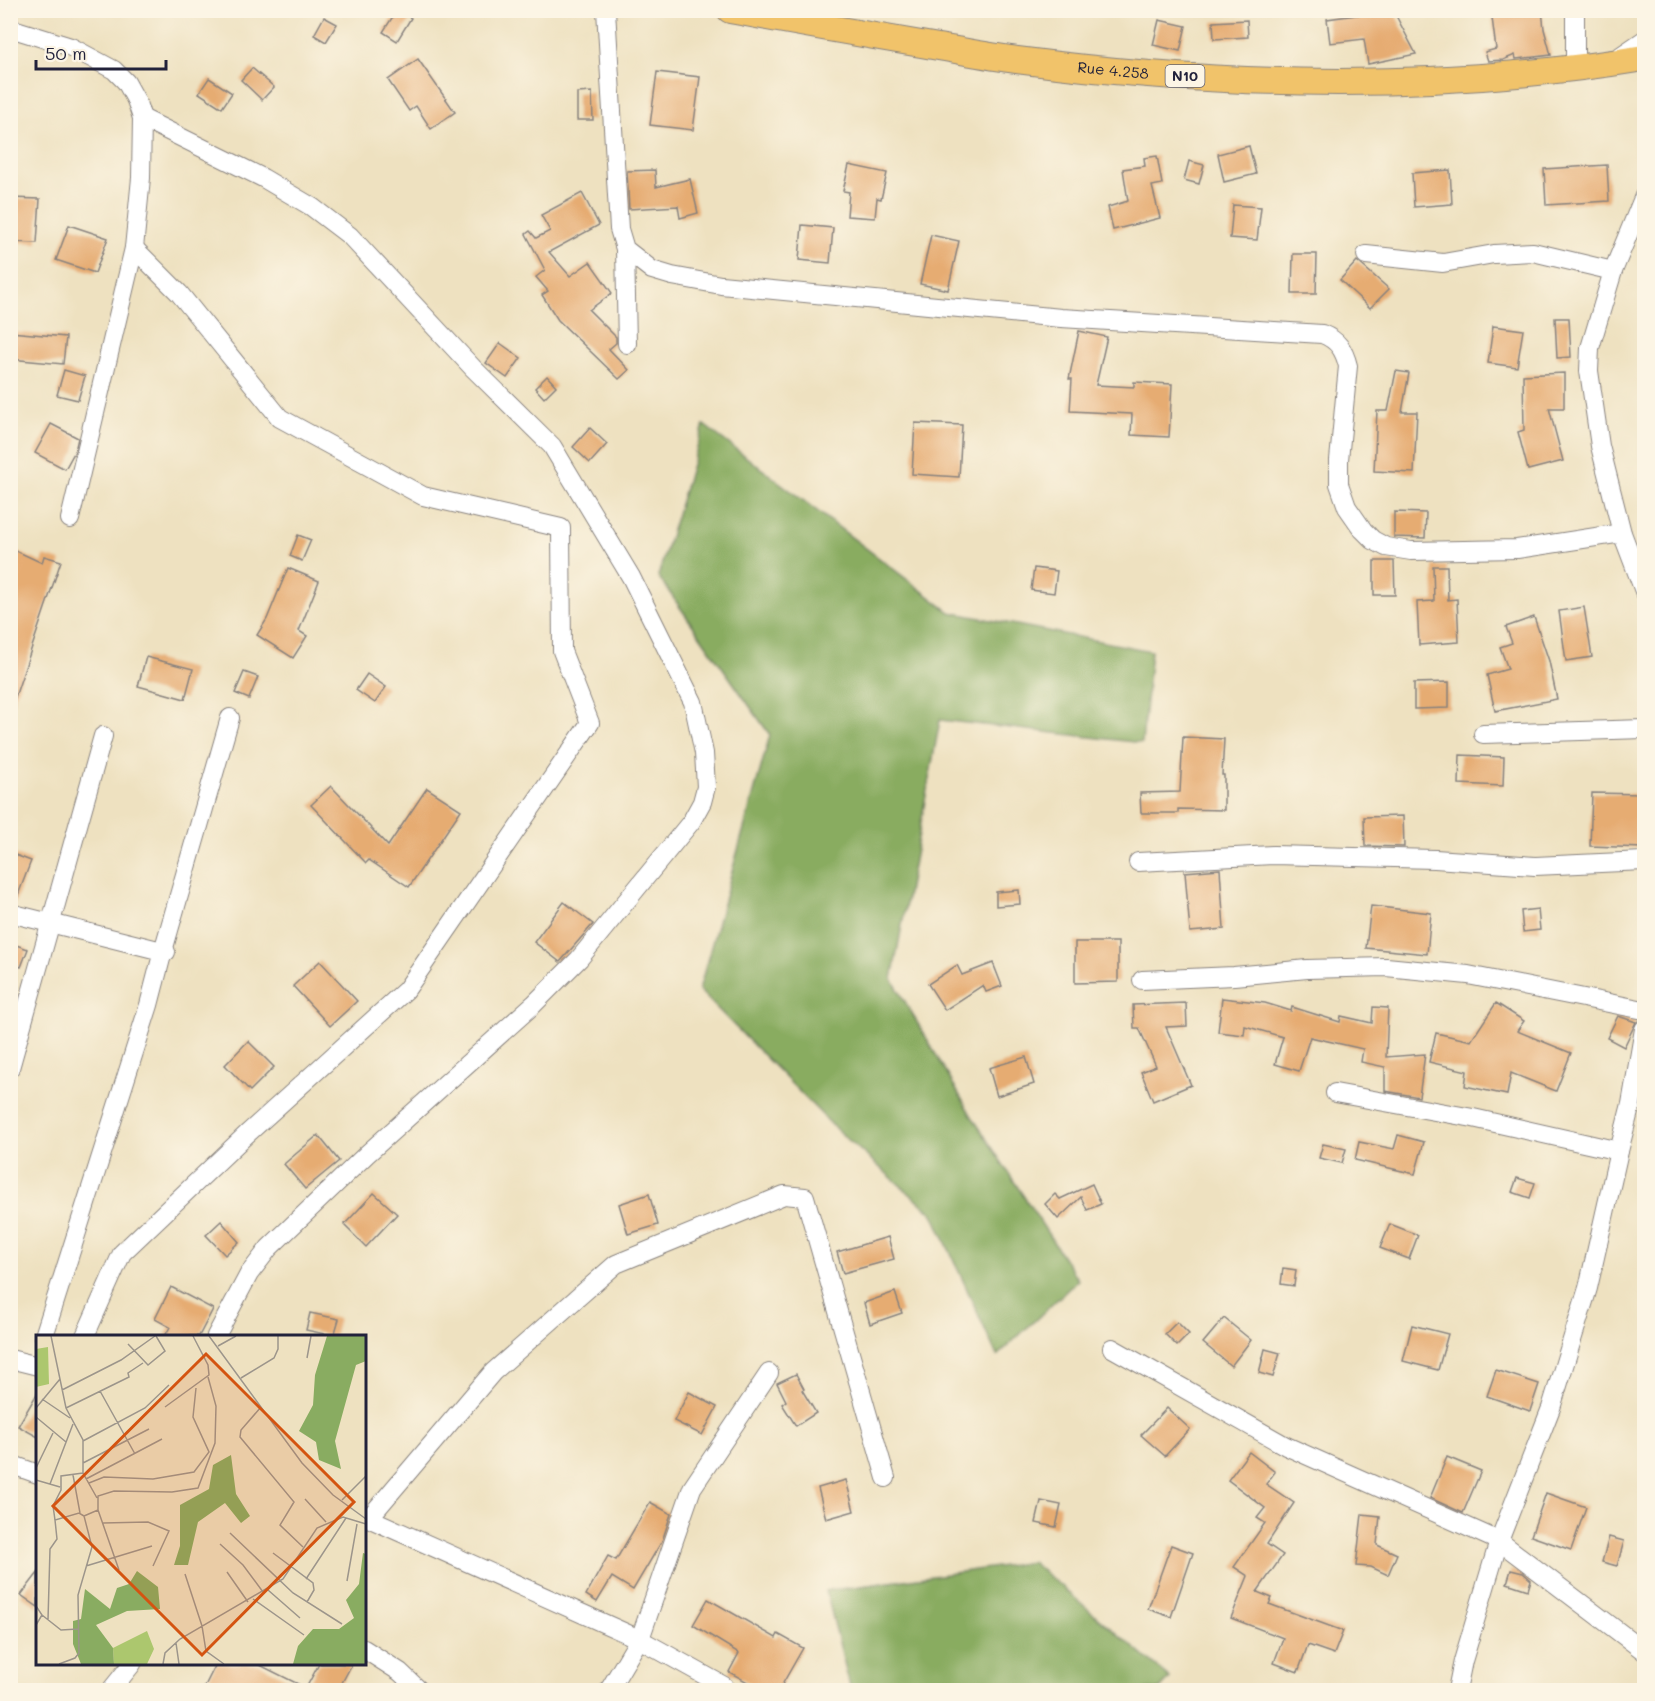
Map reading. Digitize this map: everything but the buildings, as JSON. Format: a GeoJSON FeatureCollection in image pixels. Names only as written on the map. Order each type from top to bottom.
{"type":"FeatureCollection","features":[{"type":"Feature","properties":{"kind":"highway","name":"Rue 4.258"},"geometry":{"type":"LineString","coordinates":[[730,10],[1016,60],[1143,74],[1271,81],[1384,82],[1500,75],[1575,68],[1644,58]]}},
{"type":"Feature","properties":{"kind":"street"},"geometry":{"type":"LineString","coordinates":[[606,10],[619,229],[625,249],[627,344]]}},
{"type":"Feature","properties":{"kind":"street"},"geometry":{"type":"LineString","coordinates":[[1575,10],[1575,68]]}},
{"type":"Feature","properties":{"kind":"street"},"geometry":{"type":"LineString","coordinates":[[10,28],[71,47],[114,70],[126,82],[136,100],[142,118],[141,178],[134,248],[70,519]]}},
{"type":"Feature","properties":{"kind":"street"},"geometry":{"type":"LineString","coordinates":[[1607,64],[1644,40]]}},
{"type":"Feature","properties":{"kind":"street"},"geometry":{"type":"LineString","coordinates":[[142,118],[263,178],[312,207],[350,236],[473,368],[552,447],[631,577],[693,702],[704,753],[706,788],[702,802],[691,822],[579,959],[534,1004],[367,1154],[285,1232],[249,1274],[217,1335]]}},
{"type":"Feature","properties":{"kind":"street"},"geometry":{"type":"LineString","coordinates":[[1644,196],[1613,271],[1590,348],[1589,371],[1600,446],[1622,533],[1644,591]]}},
{"type":"Feature","properties":{"kind":"street"},"geometry":{"type":"LineString","coordinates":[[85,1335],[122,1253],[247,1134],[406,990],[590,723],[562,651],[561,528],[423,496],[280,418],[179,293],[134,248]]}},
{"type":"Feature","properties":{"kind":"street"},"geometry":{"type":"LineString","coordinates":[[625,249],[652,270],[721,285],[1061,318],[1322,334],[1332,338],[1340,345],[1348,366],[1339,460],[1339,484],[1347,507],[1373,540],[1386,547],[1411,551],[1517,549],[1622,533]]}},
{"type":"Feature","properties":{"kind":"street"},"geometry":{"type":"LineString","coordinates":[[1366,255],[1443,262],[1494,254],[1533,252],[1613,271]]}},
{"type":"Feature","properties":{"kind":"street"},"geometry":{"type":"LineString","coordinates":[[44,1335],[149,1005],[230,718]]}},
{"type":"Feature","properties":{"kind":"street"},"geometry":{"type":"LineString","coordinates":[[1483,734],[1644,729]]}},
{"type":"Feature","properties":{"kind":"street"},"geometry":{"type":"LineString","coordinates":[[10,1068],[103,736]]}},
{"type":"Feature","properties":{"kind":"street"},"geometry":{"type":"LineString","coordinates":[[1138,862],[1273,855],[1435,859],[1535,866],[1644,861]]}},
{"type":"Feature","properties":{"kind":"street"},"geometry":{"type":"LineString","coordinates":[[10,913],[164,952]]}},
{"type":"Feature","properties":{"kind":"street"},"geometry":{"type":"LineString","coordinates":[[1142,980],[1234,976],[1307,969],[1386,967],[1468,975],[1644,1010]]}},
{"type":"Feature","properties":{"kind":"street"},"geometry":{"type":"LineString","coordinates":[[1457,1690],[1462,1661],[1499,1541],[1551,1408],[1581,1310],[1618,1151],[1638,1103],[1644,1029]]}},
{"type":"Feature","properties":{"kind":"street"},"geometry":{"type":"LineString","coordinates":[[1335,1093],[1473,1118],[1618,1151]]}},
{"type":"Feature","properties":{"kind":"street"},"geometry":{"type":"LineString","coordinates":[[724,1686],[639,1639],[367,1517],[493,1372],[616,1264],[784,1195],[806,1197],[886,1478]]}},
{"type":"Feature","properties":{"kind":"street"},"geometry":{"type":"LineString","coordinates":[[1112,1348],[1286,1446],[1499,1541],[1644,1651]]}},
{"type":"Feature","properties":{"kind":"street"},"geometry":{"type":"LineString","coordinates":[[10,1359],[36,1363]]}},
{"type":"Feature","properties":{"kind":"street"},"geometry":{"type":"LineString","coordinates":[[609,1690],[639,1639],[692,1488],[769,1373]]}},
{"type":"Feature","properties":{"kind":"street"},"geometry":{"type":"LineString","coordinates":[[10,1464],[36,1473]]}},
{"type":"Feature","properties":{"kind":"street"},"geometry":{"type":"LineString","coordinates":[[366,1650],[400,1672],[419,1690]]}},
{"type":"Feature","properties":{"kind":"street"},"geometry":{"type":"LineString","coordinates":[[111,1690],[131,1665]]}},
{"type":"Feature","properties":{"kind":"green space"},"geometry":{"type":"Polygon","coordinates":[[[704,425],[950,612],[1151,651],[1142,743],[940,720],[892,979],[971,1115],[1078,1280],[997,1356],[933,1214],[837,1130],[699,990],[770,735],[658,576],[704,425]]]}},
{"type":"Feature","properties":{"kind":"green space"},"geometry":{"type":"Polygon","coordinates":[[[1032,1562],[1170,1678],[1159,1690],[851,1690],[826,1591],[1032,1562]]]}}]}
